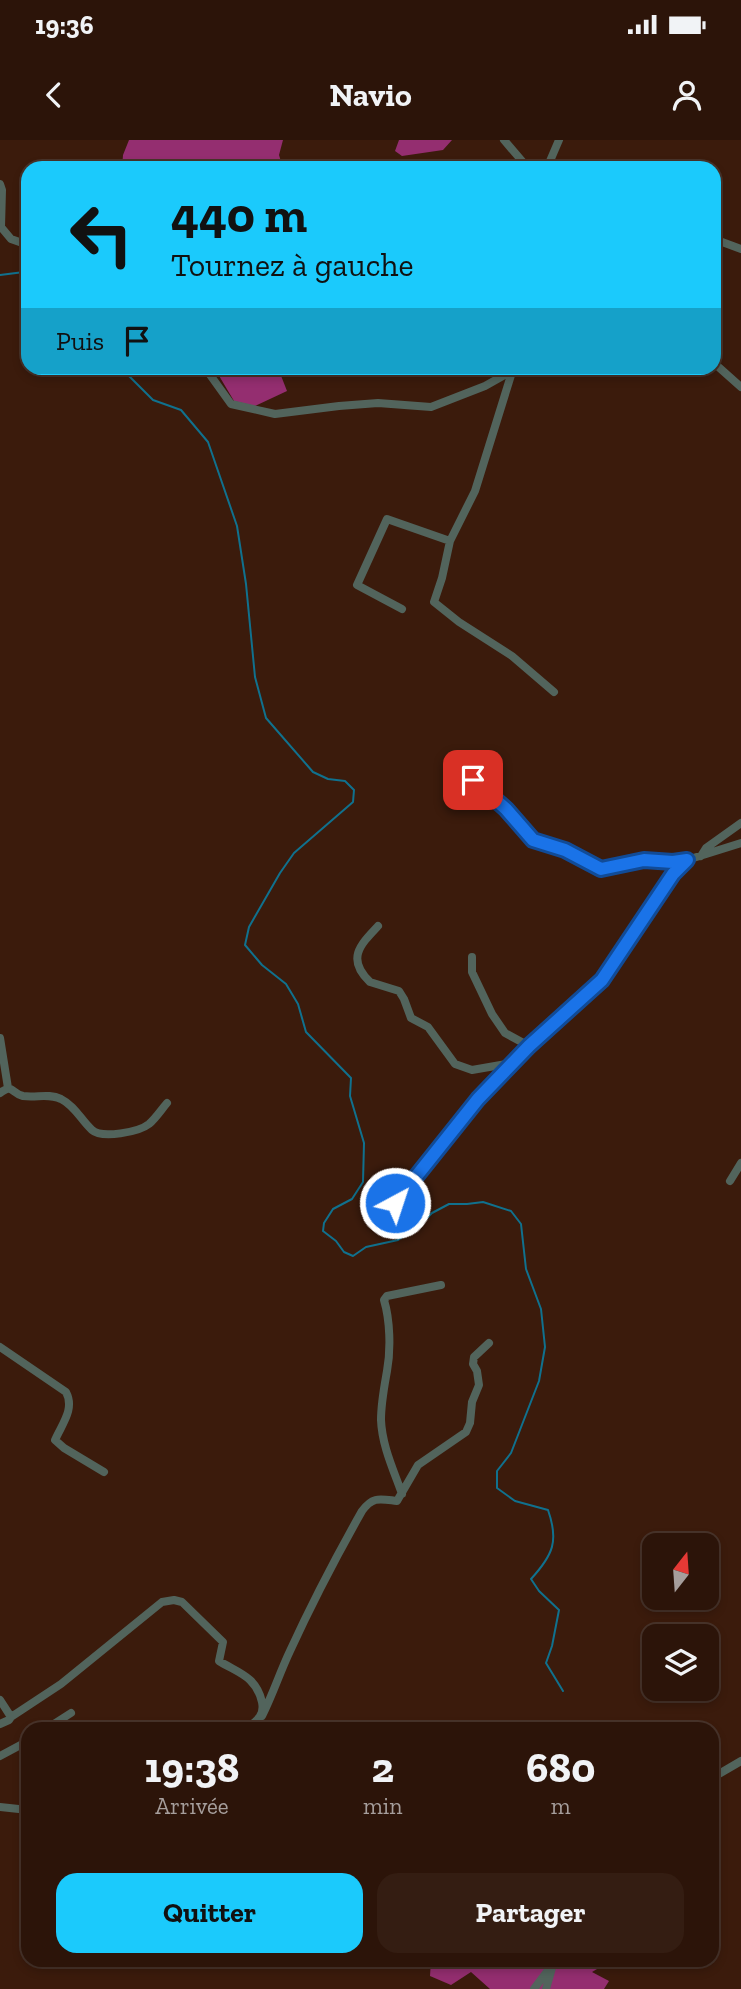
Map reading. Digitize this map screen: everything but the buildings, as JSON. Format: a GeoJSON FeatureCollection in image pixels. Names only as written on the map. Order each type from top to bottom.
{"type":"FeatureCollection","features":[{"type":"Feature","properties":{"kind":"street"},"geometry":{"type":"LineString","coordinates":[[504,140],[522,161]]}},
{"type":"Feature","properties":{"kind":"street"},"geometry":{"type":"LineString","coordinates":[[551,161],[559,140]]}},
{"type":"Feature","properties":{"kind":"street"},"geometry":{"type":"LineString","coordinates":[[0,184],[1,227],[11,239],[21,243]]}},
{"type":"Feature","properties":{"kind":"street"},"geometry":{"type":"LineString","coordinates":[[721,242],[741,249]]}},
{"type":"Feature","properties":{"kind":"street"},"geometry":{"type":"LineString","coordinates":[[721,369],[741,387]]}},
{"type":"Feature","properties":{"kind":"street"},"geometry":{"type":"LineString","coordinates":[[210,375],[231,404],[275,414],[378,403],[431,407],[485,386],[505,375]]}},
{"type":"Feature","properties":{"kind":"street"},"geometry":{"type":"LineString","coordinates":[[512,375],[475,491],[450,541],[434,602],[459,622],[512,656],[554,692]]}},
{"type":"Feature","properties":{"kind":"street"},"geometry":{"type":"LineString","coordinates":[[402,609],[357,585],[387,519],[450,541]]}},
{"type":"Feature","properties":{"kind":"street"},"geometry":{"type":"LineString","coordinates":[[473,780],[506,809],[533,840],[565,850],[601,869],[644,860],[687,860],[741,843]]}},
{"type":"Feature","properties":{"kind":"street"},"geometry":{"type":"LineString","coordinates":[[701,856],[706,848],[741,823]]}},
{"type":"Feature","properties":{"kind":"street"},"geometry":{"type":"LineString","coordinates":[[395,1203],[478,1099],[529,1046],[602,980],[673,874],[687,860]]}},
{"type":"Feature","properties":{"kind":"street"},"geometry":{"type":"LineString","coordinates":[[378,926],[359,946],[357,960],[367,979],[400,991],[411,1018],[428,1027],[455,1064],[472,1070],[512,1063]]}},
{"type":"Feature","properties":{"kind":"street"},"geometry":{"type":"LineString","coordinates":[[472,957],[472,972],[492,1014],[505,1033],[529,1046]]}},
{"type":"Feature","properties":{"kind":"street"},"geometry":{"type":"LineString","coordinates":[[0,1038],[4,1090],[22,1096],[50,1095],[62,1100],[76,1110],[94,1132],[100,1134],[134,1131],[148,1125],[167,1103]]}},
{"type":"Feature","properties":{"kind":"street"},"geometry":{"type":"LineString","coordinates":[[730,1181],[741,1163]]}},
{"type":"Feature","properties":{"kind":"street"},"geometry":{"type":"LineString","coordinates":[[402,1494],[385,1447],[381,1422],[382,1396],[388,1368],[387,1310],[384,1300],[387,1296],[442,1285]]}},
{"type":"Feature","properties":{"kind":"street"},"geometry":{"type":"LineString","coordinates":[[255,1722],[262,1716],[312,1604],[362,1511],[369,1502],[378,1499],[397,1501],[418,1465],[466,1432],[470,1423],[472,1402],[479,1385],[473,1364],[474,1357],[489,1343]]}},
{"type":"Feature","properties":{"kind":"street"},"geometry":{"type":"LineString","coordinates":[[0,1347],[66,1392],[70,1408],[55,1440],[104,1472]]}},
{"type":"Feature","properties":{"kind":"street"},"geometry":{"type":"LineString","coordinates":[[0,1724],[61,1684],[162,1602],[168,1600],[182,1602],[223,1642],[219,1661],[246,1676],[259,1690],[262,1716]]}},
{"type":"Feature","properties":{"kind":"street"},"geometry":{"type":"LineString","coordinates":[[0,1700],[11,1717]]}},
{"type":"Feature","properties":{"kind":"street"},"geometry":{"type":"LineString","coordinates":[[57,1722],[71,1713]]}},
{"type":"Feature","properties":{"kind":"street"},"geometry":{"type":"LineString","coordinates":[[0,1756],[21,1745]]}},
{"type":"Feature","properties":{"kind":"street"},"geometry":{"type":"LineString","coordinates":[[719,1774],[741,1761]]}},
{"type":"Feature","properties":{"kind":"street"},"geometry":{"type":"LineString","coordinates":[[0,1807],[21,1809]]}},
{"type":"Feature","properties":{"kind":"street"},"geometry":{"type":"LineString","coordinates":[[534,1989],[550,1967]]}},
{"type":"Feature","properties":{"kind":"street"},"geometry":{"type":"LineString","coordinates":[[546,1989],[553,1967]]}},
{"type":"Feature","properties":{"kind":"shaded area"},"geometry":{"type":"Polygon","coordinates":[[[129,140],[283,140],[279,155],[281,161],[123,161],[129,140]]]}},
{"type":"Feature","properties":{"kind":"shaded area"},"geometry":{"type":"Polygon","coordinates":[[[399,140],[452,140],[443,150],[402,156],[395,151],[399,140]]]}},
{"type":"Feature","properties":{"kind":"shaded area"},"geometry":{"type":"Polygon","coordinates":[[[219,375],[281,375],[287,391],[255,406],[234,401],[219,375]]]}},
{"type":"Feature","properties":{"kind":"shaded area"},"geometry":{"type":"Polygon","coordinates":[[[431,1967],[600,1967],[592,1972],[609,1981],[604,1989],[490,1989],[471,1972],[451,1985],[430,1976],[431,1967]]]}},
{"type":"Feature","properties":{"kind":"waterway"},"geometry":{"type":"LineString","coordinates":[[0,275],[21,272]]}},
{"type":"Feature","properties":{"kind":"waterway"},"geometry":{"type":"LineString","coordinates":[[128,375],[153,400],[181,410],[208,442],[237,526],[255,677],[266,718],[313,772],[328,779],[345,781],[354,790],[353,802],[294,853],[249,927],[245,945],[262,965],[286,984],[298,1004],[306,1032],[351,1078],[350,1096],[364,1143],[363,1182],[352,1199],[333,1209],[324,1223],[323,1231],[336,1241],[344,1252],[353,1256],[366,1247],[398,1240],[432,1213],[449,1204],[483,1202],[511,1211],[521,1224],[526,1269],[541,1309],[545,1347],[539,1381],[511,1453],[497,1471],[497,1488],[515,1501],[548,1510],[553,1530],[552,1547],[531,1579],[539,1591],[559,1610],[546,1663],[563,1691]]}},
{"type":"Feature","properties":{"kind":"route"},"geometry":{"type":"LineString","coordinates":[[395,1203],[478,1099],[529,1046],[602,980],[673,874],[687,860],[644,860],[601,869],[565,850],[533,840],[506,809],[473,780]]}}]}
